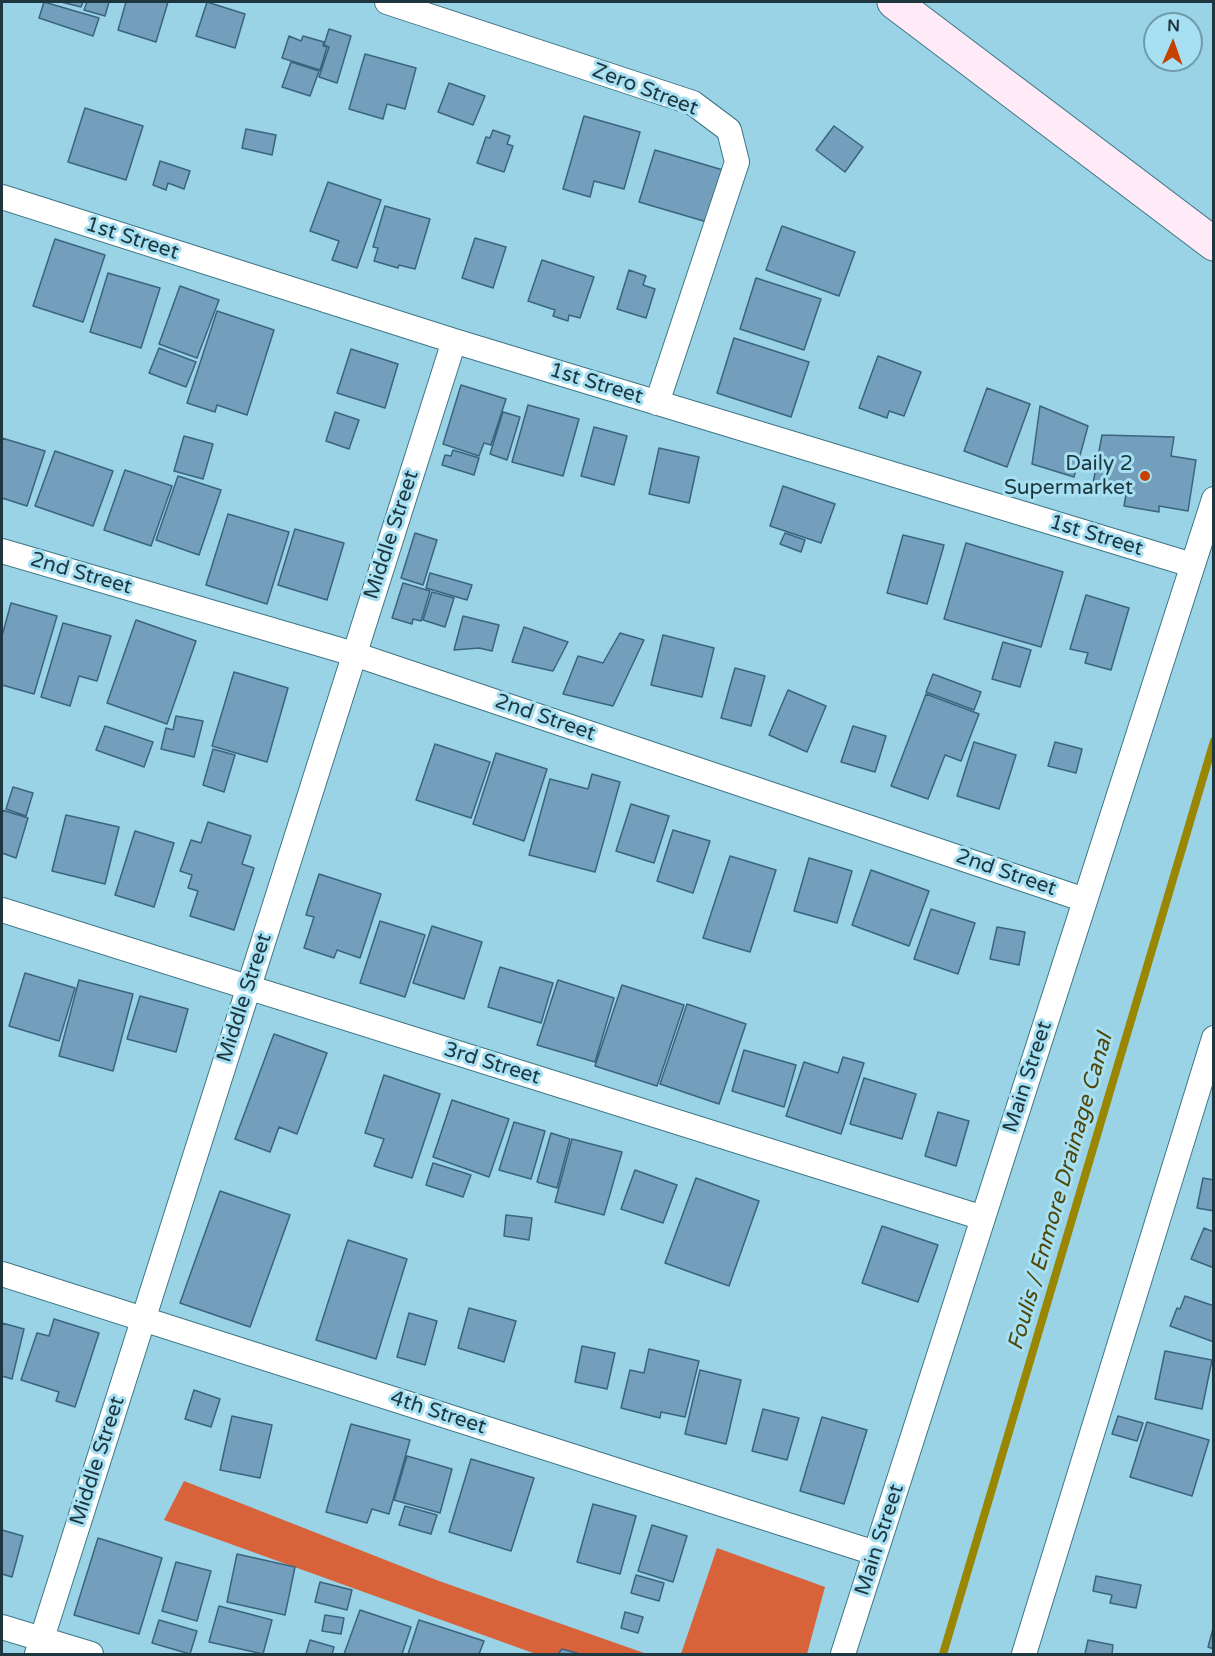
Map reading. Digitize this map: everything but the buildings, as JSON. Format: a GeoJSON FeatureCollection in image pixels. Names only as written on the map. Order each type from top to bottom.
{"type":"FeatureCollection","features":[{"type":"Feature","properties":{"kind":"main road"},"geometry":{"type":"LineString","coordinates":[[894,2],[1214,244]]}},
{"type":"Feature","properties":{"kind":"street","name":"Zero Street"},"geometry":{"type":"LineString","coordinates":[[387,2],[693,103],[729,130],[737,162],[657,403]]}},
{"type":"Feature","properties":{"kind":"street","name":"1st Street"},"geometry":{"type":"LineString","coordinates":[[2,197],[454,341],[1192,565]]}},
{"type":"Feature","properties":{"kind":"street","name":"Middle Street"},"geometry":{"type":"LineString","coordinates":[[39,1647],[454,341]]}},
{"type":"Feature","properties":{"kind":"street","name":"Main Street"},"geometry":{"type":"LineString","coordinates":[[843,1654],[1214,499]]}},
{"type":"Feature","properties":{"kind":"street","name":"2nd Street"},"geometry":{"type":"LineString","coordinates":[[2,550],[354,654],[1085,900]]}},
{"type":"Feature","properties":{"kind":"street","name":"3rd Street"},"geometry":{"type":"LineString","coordinates":[[2,910],[983,1218]]}},
{"type":"Feature","properties":{"kind":"street"},"geometry":{"type":"LineString","coordinates":[[1024,1654],[1214,1038]]}},
{"type":"Feature","properties":{"kind":"street","name":"4th Street"},"geometry":{"type":"LineString","coordinates":[[2,1274],[875,1553]]}},
{"type":"Feature","properties":{"kind":"street"},"geometry":{"type":"LineString","coordinates":[[2,1627],[39,1647],[90,1654]]}},
{"type":"Feature","properties":{"kind":"shaded area"},"geometry":{"type":"Polygon","coordinates":[[[184,1481],[439,1581],[647,1654],[536,1654],[164,1520],[184,1481]]]}},
{"type":"Feature","properties":{"kind":"shaded area"},"geometry":{"type":"Polygon","coordinates":[[[717,1548],[825,1587],[807,1654],[681,1654],[717,1548]]]}},
{"type":"Feature","properties":{"kind":"waterway","name":"Foulis / Enmore Drainage Canal"},"geometry":{"type":"LineString","coordinates":[[943,1654],[1214,741]]}},
{"type":"Feature","properties":{"kind":"place","name":"Daily 2 Supermarket"},"geometry":{"type":"Point","coordinates":[1145,476]}}]}
